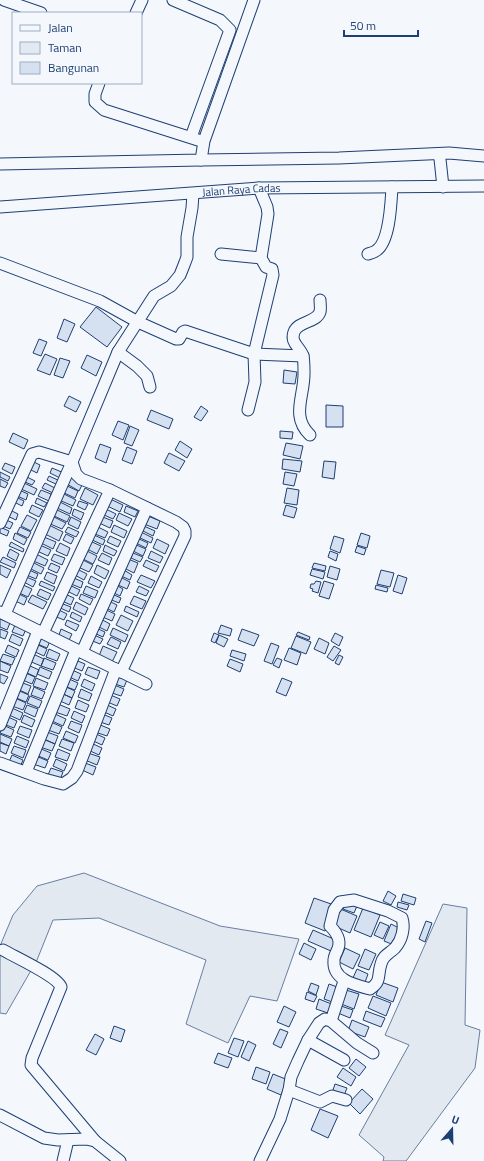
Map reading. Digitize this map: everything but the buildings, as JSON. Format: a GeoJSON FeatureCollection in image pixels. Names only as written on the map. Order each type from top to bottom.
{"type":"FeatureCollection","features":[{"type":"Feature","properties":{"kind":"street"},"geometry":{"type":"LineString","coordinates":[[4,0],[38,12]]}},
{"type":"Feature","properties":{"kind":"street"},"geometry":{"type":"LineString","coordinates":[[136,12],[142,0]]}},
{"type":"Feature","properties":{"kind":"street"},"geometry":{"type":"LineString","coordinates":[[173,0],[220,20],[230,30],[191,137]]}},
{"type":"Feature","properties":{"kind":"street"},"geometry":{"type":"LineString","coordinates":[[201,160],[204,142],[254,0]]}},
{"type":"Feature","properties":{"kind":"street"},"geometry":{"type":"LineString","coordinates":[[99,84],[95,94],[95,102],[104,110],[204,142]]}},
{"type":"Feature","properties":{"kind":"street"},"geometry":{"type":"LineString","coordinates":[[439,156],[442,184]]}},
{"type":"Feature","properties":{"kind":"street"},"geometry":{"type":"LineString","coordinates":[[0,164],[484,156]]}},
{"type":"Feature","properties":{"kind":"street","name":"Jalan Raya Cadas"},"geometry":{"type":"LineString","coordinates":[[0,207],[259,188],[392,187],[442,184],[484,186]]}},
{"type":"Feature","properties":{"kind":"street"},"geometry":{"type":"LineString","coordinates":[[368,254],[377,250],[381,245],[390,222],[392,187]]}},
{"type":"Feature","properties":{"kind":"street"},"geometry":{"type":"LineString","coordinates":[[248,410],[255,382],[254,354],[273,275],[272,269],[266,267],[261,258],[268,214],[267,207],[259,188]]}},
{"type":"Feature","properties":{"kind":"street"},"geometry":{"type":"LineString","coordinates":[[146,684],[1,613],[72,462],[118,352],[154,296],[171,286],[180,275],[187,257],[187,237],[193,194]]}},
{"type":"Feature","properties":{"kind":"street"},"geometry":{"type":"LineString","coordinates":[[221,254],[261,258]]}},
{"type":"Feature","properties":{"kind":"street"},"geometry":{"type":"LineString","coordinates":[[0,263],[100,301],[138,322],[176,339],[179,338],[183,332],[187,331],[254,354],[302,356]]}},
{"type":"Feature","properties":{"kind":"street"},"geometry":{"type":"LineString","coordinates":[[310,435],[300,423],[299,413],[304,373],[302,356],[293,342],[295,330],[318,315],[320,311],[320,300]]}},
{"type":"Feature","properties":{"kind":"street"},"geometry":{"type":"LineString","coordinates":[[118,352],[137,366],[147,376],[150,387]]}},
{"type":"Feature","properties":{"kind":"street"},"geometry":{"type":"LineString","coordinates":[[0,523],[32,454],[39,452],[72,462]]}},
{"type":"Feature","properties":{"kind":"street"},"geometry":{"type":"LineString","coordinates":[[0,763],[44,779],[64,784],[72,778],[77,771],[119,670],[185,536],[183,527],[176,522],[110,490],[82,479],[76,474],[72,462]]}},
{"type":"Feature","properties":{"kind":"street"},"geometry":{"type":"LineString","coordinates":[[0,725],[40,632],[110,490]]}},
{"type":"Feature","properties":{"kind":"street"},"geometry":{"type":"LineString","coordinates":[[26,772],[79,651],[147,508]]}},
{"type":"Feature","properties":{"kind":"street"},"geometry":{"type":"LineString","coordinates":[[354,900],[388,911],[402,918],[404,926],[401,937],[395,948],[386,954],[380,965],[380,976],[376,985],[370,989],[344,981],[336,972],[334,959],[340,946],[338,934],[330,926],[334,910],[340,902],[354,900]]}},
{"type":"Feature","properties":{"kind":"street"},"geometry":{"type":"LineString","coordinates":[[3,950],[49,976],[60,985],[61,987],[32,1058],[31,1065],[95,1141],[120,1161]]}},
{"type":"Feature","properties":{"kind":"street"},"geometry":{"type":"LineString","coordinates":[[331,1021],[344,981]]}},
{"type":"Feature","properties":{"kind":"street"},"geometry":{"type":"LineString","coordinates":[[260,1161],[280,1119],[289,1090],[291,1077],[308,1040],[319,1023],[325,1019],[331,1021],[357,1043],[373,1053]]}},
{"type":"Feature","properties":{"kind":"street"},"geometry":{"type":"LineString","coordinates":[[308,1040],[344,1060]]}},
{"type":"Feature","properties":{"kind":"street"},"geometry":{"type":"LineString","coordinates":[[289,1090],[320,1102],[332,1096],[346,1100]]}},
{"type":"Feature","properties":{"kind":"street"},"geometry":{"type":"LineString","coordinates":[[0,1115],[44,1138],[68,1140],[86,1139],[95,1141]]}},
{"type":"Feature","properties":{"kind":"street"},"geometry":{"type":"LineString","coordinates":[[62,1161],[68,1140]]}},
{"type":"Feature","properties":{"kind":"green space"},"geometry":{"type":"Polygon","coordinates":[[[84,873],[220,926],[299,939],[277,1001],[250,996],[228,1043],[186,1024],[206,960],[99,918],[53,920],[37,960],[6,1014],[0,1013],[0,946],[13,915],[37,886],[84,873]]]}},
{"type":"Feature","properties":{"kind":"green space"},"geometry":{"type":"Polygon","coordinates":[[[443,904],[467,908],[465,1025],[480,1030],[475,1068],[406,1161],[383,1161],[384,1157],[359,1135],[409,1045],[385,1035],[443,904]]]}}]}
